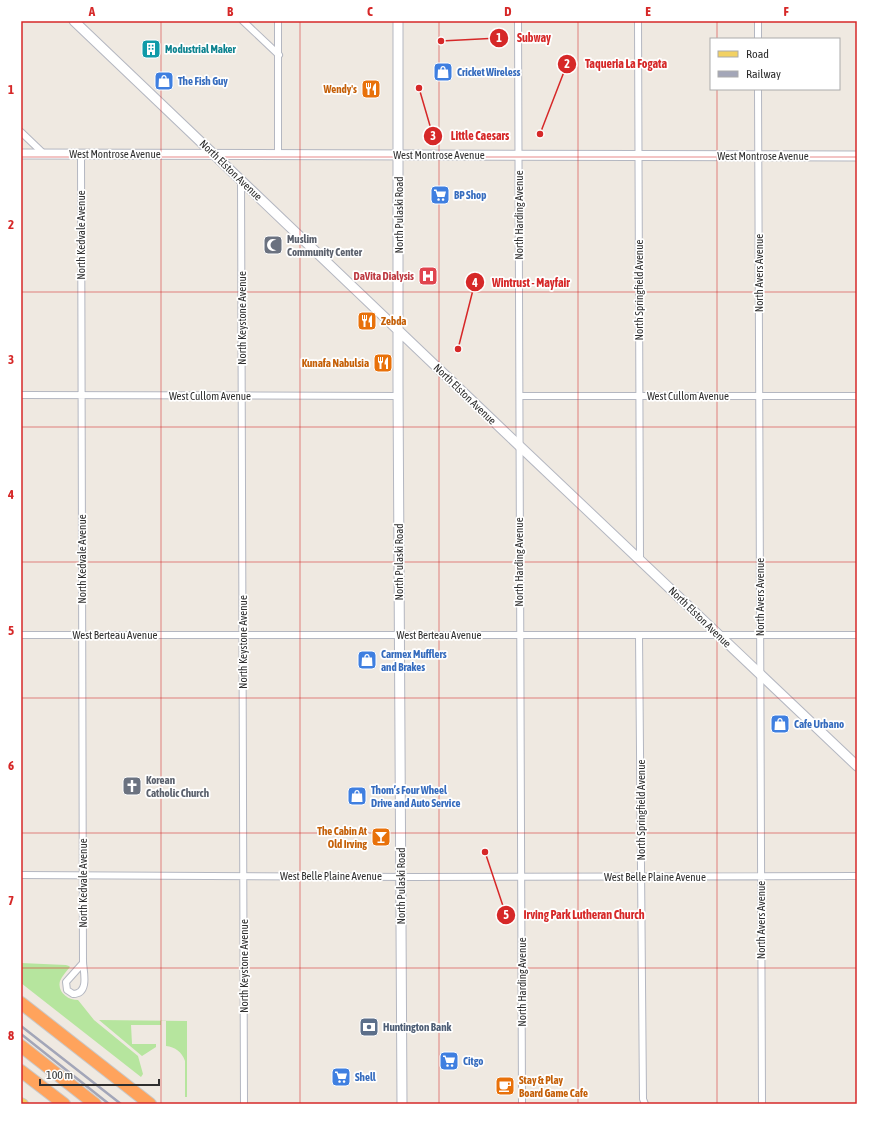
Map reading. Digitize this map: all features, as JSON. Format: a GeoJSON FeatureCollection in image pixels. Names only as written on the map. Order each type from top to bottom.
{"type":"FeatureCollection","features":[{"type":"Feature","properties":{"kind":"highway"},"geometry":{"type":"LineString","coordinates":[[21,1003],[150,1104]]}},
{"type":"Feature","properties":{"kind":"highway"},"geometry":{"type":"LineString","coordinates":[[21,1046],[95,1104]]}},
{"type":"Feature","properties":{"kind":"highway"},"geometry":{"type":"LineString","coordinates":[[21,1070],[64,1104]]}},
{"type":"Feature","properties":{"kind":"main road","name":"North Elston Avenue"},"geometry":{"type":"LineString","coordinates":[[74,21],[857,766]]}},
{"type":"Feature","properties":{"kind":"main road","name":"North Pulaski Road"},"geometry":{"type":"LineString","coordinates":[[398,21],[398,396],[402,1104]]}},
{"type":"Feature","properties":{"kind":"main road","name":"West Montrose Avenue"},"geometry":{"type":"LineString","coordinates":[[21,154],[857,156]]}},
{"type":"Feature","properties":{"kind":"street"},"geometry":{"type":"LineString","coordinates":[[243,21],[278,55]]}},
{"type":"Feature","properties":{"kind":"street"},"geometry":{"type":"LineString","coordinates":[[278,21],[278,155]]}},
{"type":"Feature","properties":{"kind":"street","name":"North Harding Avenue"},"geometry":{"type":"LineString","coordinates":[[518,21],[522,1104]]}},
{"type":"Feature","properties":{"kind":"street","name":"North Springfield Avenue"},"geometry":{"type":"LineString","coordinates":[[638,21],[640,559]]}},
{"type":"Feature","properties":{"kind":"street"},"geometry":{"type":"LineString","coordinates":[[758,21],[758,38]]}},
{"type":"Feature","properties":{"kind":"street","name":"North Avers Avenue"},"geometry":{"type":"LineString","coordinates":[[758,90],[762,1104]]}},
{"type":"Feature","properties":{"kind":"street"},"geometry":{"type":"LineString","coordinates":[[21,132],[44,154]]}},
{"type":"Feature","properties":{"kind":"street","name":"North Kedvale Avenue"},"geometry":{"type":"LineString","coordinates":[[81,154],[84,985],[79,993],[73,994],[67,990],[66,982],[83,963]]}},
{"type":"Feature","properties":{"kind":"street","name":"North Keystone Avenue"},"geometry":{"type":"LineString","coordinates":[[241,180],[244,1104]]}},
{"type":"Feature","properties":{"kind":"street","name":"West Cullom Avenue"},"geometry":{"type":"LineString","coordinates":[[21,395],[398,396]]}},
{"type":"Feature","properties":{"kind":"street","name":"West Cullom Avenue"},"geometry":{"type":"LineString","coordinates":[[520,396],[857,396]]}},
{"type":"Feature","properties":{"kind":"street","name":"West Berteau Avenue"},"geometry":{"type":"LineString","coordinates":[[21,635],[857,636]]}},
{"type":"Feature","properties":{"kind":"street","name":"North Springfield Avenue"},"geometry":{"type":"LineString","coordinates":[[640,635],[643,1099],[645,1104]]}},
{"type":"Feature","properties":{"kind":"street","name":"West Belle Plaine Avenue"},"geometry":{"type":"LineString","coordinates":[[21,875],[401,877],[857,876]]}},
{"type":"Feature","properties":{"kind":"green space"},"geometry":{"type":"Polygon","coordinates":[[[21,963],[69,966],[70,967],[60,981],[60,989],[67,997],[78,1000],[94,1020],[138,1056],[143,1074],[141,1077],[21,983],[21,963]]]}},
{"type":"Feature","properties":{"kind":"green space"},"geometry":{"type":"Polygon","coordinates":[[[99,1020],[187,1021],[187,1097],[185,1097],[185,1061],[178,1050],[166,1046],[166,1021],[161,1021],[161,1025],[131,1025],[132,1044],[156,1044],[156,1047],[142,1056],[99,1020]]]}},
{"type":"Feature","properties":{"kind":"railway"},"geometry":{"type":"LineString","coordinates":[[21,1026],[121,1104]]}},
{"type":"Feature","properties":{"kind":"railway"},"geometry":{"type":"LineString","coordinates":[[21,1034],[109,1104]]}},
{"type":"Feature","properties":{"kind":"place","name":"Subway"},"geometry":{"type":"Point","coordinates":[441,41]}},
{"type":"Feature","properties":{"kind":"place","name":"Modustrial Maker"},"geometry":{"type":"Point","coordinates":[151,49]}},
{"type":"Feature","properties":{"kind":"place","name":"Cricket Wireless"},"geometry":{"type":"Point","coordinates":[443,72]}},
{"type":"Feature","properties":{"kind":"place","name":"The Fish Guy"},"geometry":{"type":"Point","coordinates":[164,81]}},
{"type":"Feature","properties":{"kind":"place","name":"Little Caesars"},"geometry":{"type":"Point","coordinates":[419,88]}},
{"type":"Feature","properties":{"kind":"place","name":"Wendy's"},"geometry":{"type":"Point","coordinates":[371,89]}},
{"type":"Feature","properties":{"kind":"place","name":"Taqueria La Fogata"},"geometry":{"type":"Point","coordinates":[540,134]}},
{"type":"Feature","properties":{"kind":"place","name":"BP Shop"},"geometry":{"type":"Point","coordinates":[440,195]}},
{"type":"Feature","properties":{"kind":"place","name":"Muslim Community Center"},"geometry":{"type":"Point","coordinates":[273,245]}},
{"type":"Feature","properties":{"kind":"place","name":"DaVita Dialysis"},"geometry":{"type":"Point","coordinates":[428,276]}},
{"type":"Feature","properties":{"kind":"place","name":"Zebda"},"geometry":{"type":"Point","coordinates":[367,321]}},
{"type":"Feature","properties":{"kind":"place","name":"Wintrust - Mayfair"},"geometry":{"type":"Point","coordinates":[458,349]}},
{"type":"Feature","properties":{"kind":"place","name":"Kunafa Nabulsia"},"geometry":{"type":"Point","coordinates":[383,363]}},
{"type":"Feature","properties":{"kind":"place","name":"Carmex Mufflers and Brakes"},"geometry":{"type":"Point","coordinates":[367,660]}},
{"type":"Feature","properties":{"kind":"place","name":"Cafe Urbano"},"geometry":{"type":"Point","coordinates":[780,724]}},
{"type":"Feature","properties":{"kind":"place","name":"Korean Catholic Church"},"geometry":{"type":"Point","coordinates":[132,786]}},
{"type":"Feature","properties":{"kind":"place","name":"Thom’s Four Wheel Drive and Auto Service"},"geometry":{"type":"Point","coordinates":[357,796]}},
{"type":"Feature","properties":{"kind":"place","name":"The Cabin At Old Irving"},"geometry":{"type":"Point","coordinates":[381,837]}},
{"type":"Feature","properties":{"kind":"place","name":"Irving Park Lutheran Church"},"geometry":{"type":"Point","coordinates":[485,852]}},
{"type":"Feature","properties":{"kind":"place","name":"Huntington Bank"},"geometry":{"type":"Point","coordinates":[369,1027]}},
{"type":"Feature","properties":{"kind":"place","name":"Citgo"},"geometry":{"type":"Point","coordinates":[449,1061]}},
{"type":"Feature","properties":{"kind":"place","name":"Shell"},"geometry":{"type":"Point","coordinates":[341,1077]}},
{"type":"Feature","properties":{"kind":"place","name":"Stay & Play Board Game Cafe"},"geometry":{"type":"Point","coordinates":[505,1086]}}]}
